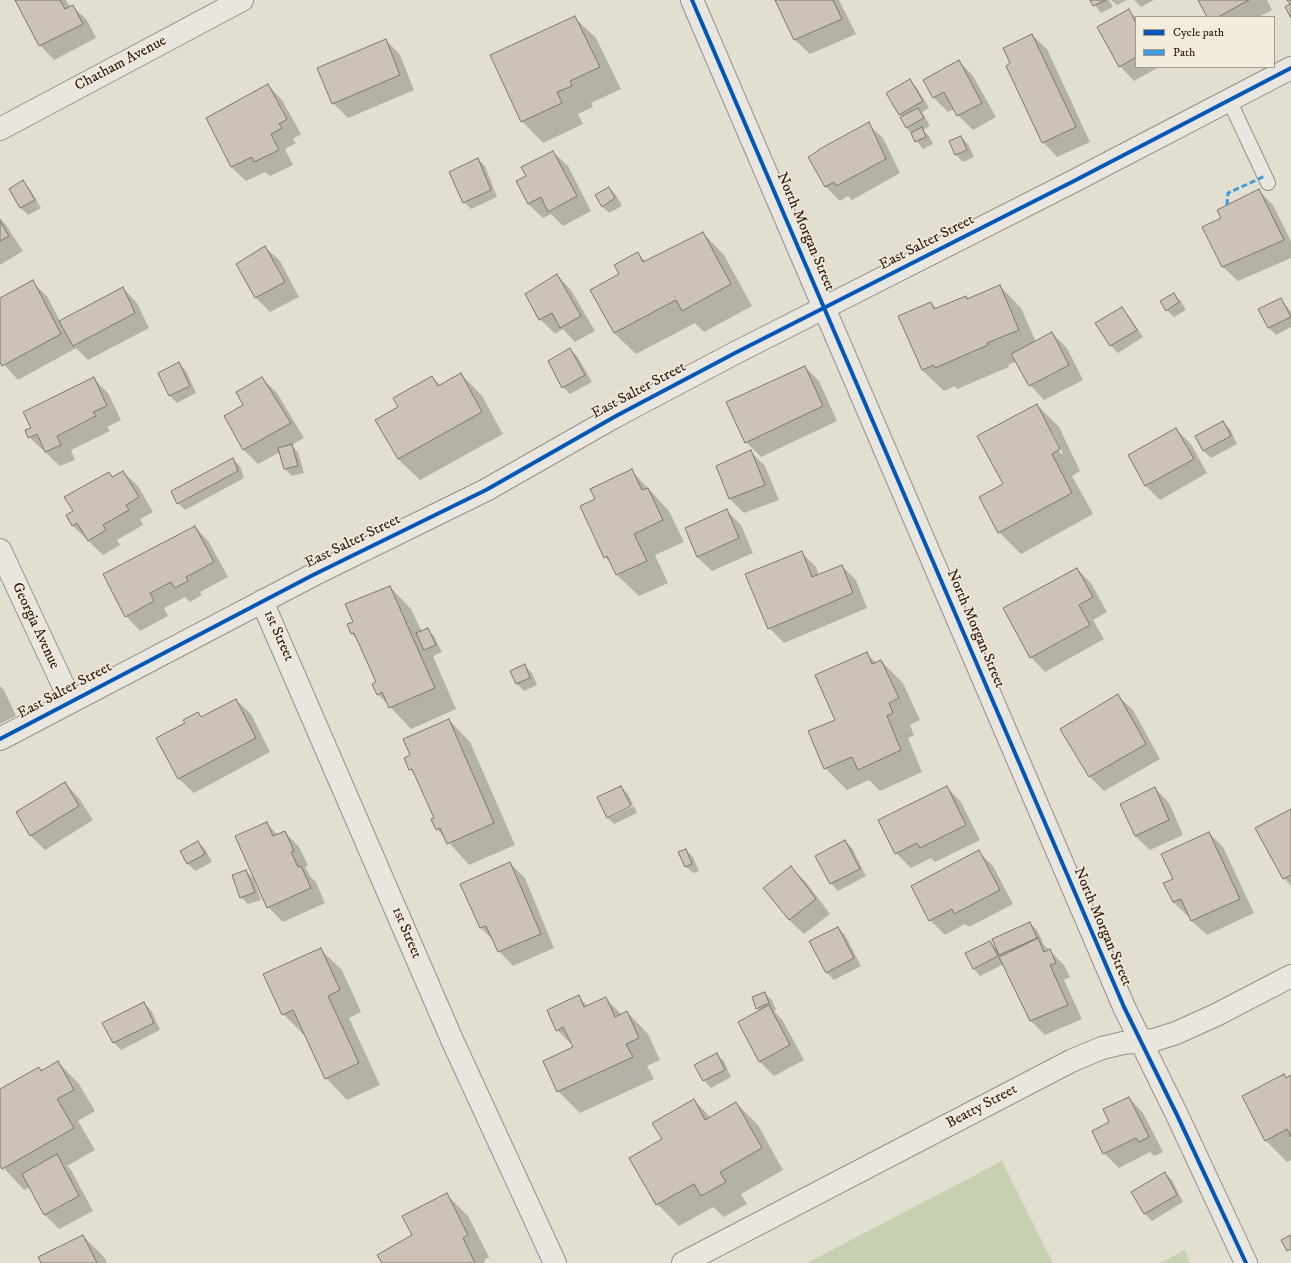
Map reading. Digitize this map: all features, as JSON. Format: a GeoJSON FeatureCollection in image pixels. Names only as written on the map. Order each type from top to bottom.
{"type":"FeatureCollection","features":[{"type":"Feature","properties":{"kind":"street","name":"Chatham Avenue"},"geometry":{"type":"LineString","coordinates":[[0,129],[242,0]]}},
{"type":"Feature","properties":{"kind":"street","name":"North Morgan Street"},"geometry":{"type":"LineString","coordinates":[[692,0],[1076,898],[1124,1007],[1246,1263]]}},
{"type":"Feature","properties":{"kind":"street","name":"East Salter Street"},"geometry":{"type":"LineString","coordinates":[[0,739],[262,601],[486,490],[616,416],[1065,186],[1291,68]]}},
{"type":"Feature","properties":{"kind":"street","name":"Georgia Avenue"},"geometry":{"type":"LineString","coordinates":[[0,550],[71,702]]}},
{"type":"Feature","properties":{"kind":"street","name":"1st Street"},"geometry":{"type":"LineString","coordinates":[[262,601],[452,1042],[555,1263]]}},
{"type":"Feature","properties":{"kind":"street","name":"Beatty Street"},"geometry":{"type":"LineString","coordinates":[[683,1263],[1071,1060],[1102,1048],[1176,1033],[1216,1015],[1291,976]]}},
{"type":"Feature","properties":{"kind":"lane"},"geometry":{"type":"LineString","coordinates":[[1229,100],[1268,183]]}},
{"type":"Feature","properties":{"kind":"green space"},"geometry":{"type":"Polygon","coordinates":[[[1002,1161],[1053,1263],[807,1263],[1002,1161]]]}},
{"type":"Feature","properties":{"kind":"green space"},"geometry":{"type":"Polygon","coordinates":[[[1185,1250],[1190,1263],[1160,1263],[1185,1250]]]}},
{"type":"Feature","properties":{"kind":"building"},"geometry":{"type":"Polygon","coordinates":[[[15,0],[60,0],[65,9],[73,5],[83,24],[39,46],[15,0]]]}},
{"type":"Feature","properties":{"kind":"building"},"geometry":{"type":"Polygon","coordinates":[[[775,0],[833,0],[842,19],[794,40],[775,0]]]}},
{"type":"Feature","properties":{"kind":"building"},"geometry":{"type":"Polygon","coordinates":[[[1090,0],[1106,0],[1093,6],[1090,0]]]}},
{"type":"Feature","properties":{"kind":"building"},"geometry":{"type":"Polygon","coordinates":[[[1198,0],[1249,0],[1220,16],[1206,16],[1198,0]]]}},
{"type":"Feature","properties":{"kind":"building"},"geometry":{"type":"Polygon","coordinates":[[[1287,0],[1291,0],[1291,18],[1285,7],[1290,4],[1287,0]]]}},
{"type":"Feature","properties":{"kind":"building"},"geometry":{"type":"Polygon","coordinates":[[[1129,9],[1135,21],[1135,58],[1119,67],[1097,27],[1129,9]]]}},
{"type":"Feature","properties":{"kind":"building"},"geometry":{"type":"Polygon","coordinates":[[[575,16],[600,67],[570,81],[572,86],[557,92],[562,103],[521,122],[490,55],[575,16]]]}},
{"type":"Feature","properties":{"kind":"building"},"geometry":{"type":"Polygon","coordinates":[[[1032,34],[1076,127],[1042,143],[1006,66],[1010,63],[1003,48],[1032,34]]]}},
{"type":"Feature","properties":{"kind":"building"},"geometry":{"type":"Polygon","coordinates":[[[386,39],[400,75],[332,104],[317,68],[386,39]]]}},
{"type":"Feature","properties":{"kind":"building"},"geometry":{"type":"Polygon","coordinates":[[[959,60],[982,103],[957,116],[944,92],[933,98],[923,80],[959,60]]]}},
{"type":"Feature","properties":{"kind":"building"},"geometry":{"type":"Polygon","coordinates":[[[910,79],[923,101],[899,115],[886,93],[910,79]]]}},
{"type":"Feature","properties":{"kind":"building"},"geometry":{"type":"Polygon","coordinates":[[[268,84],[287,119],[279,124],[282,128],[271,134],[279,150],[254,162],[252,157],[231,167],[206,118],[268,84]]]}},
{"type":"Feature","properties":{"kind":"building"},"geometry":{"type":"Polygon","coordinates":[[[918,108],[924,118],[906,128],[900,117],[918,108]]]}},
{"type":"Feature","properties":{"kind":"building"},"geometry":{"type":"Polygon","coordinates":[[[869,122],[886,159],[836,186],[834,182],[825,187],[808,157],[869,122]]]}},
{"type":"Feature","properties":{"kind":"building"},"geometry":{"type":"Polygon","coordinates":[[[922,127],[926,137],[915,142],[911,133],[922,127]]]}},
{"type":"Feature","properties":{"kind":"building"},"geometry":{"type":"Polygon","coordinates":[[[961,136],[967,150],[955,155],[949,141],[961,136]]]}},
{"type":"Feature","properties":{"kind":"building"},"geometry":{"type":"Polygon","coordinates":[[[553,151],[577,196],[548,212],[541,197],[528,204],[516,181],[526,176],[521,167],[553,151]]]}},
{"type":"Feature","properties":{"kind":"building"},"geometry":{"type":"Polygon","coordinates":[[[478,158],[491,190],[463,203],[449,172],[478,158]]]}},
{"type":"Feature","properties":{"kind":"building"},"geometry":{"type":"Polygon","coordinates":[[[23,180],[35,200],[20,208],[9,189],[23,180]]]}},
{"type":"Feature","properties":{"kind":"building"},"geometry":{"type":"Polygon","coordinates":[[[609,187],[615,198],[602,207],[595,195],[609,187]]]}},
{"type":"Feature","properties":{"kind":"building"},"geometry":{"type":"Polygon","coordinates":[[[1259,189],[1284,240],[1222,267],[1202,227],[1221,218],[1217,210],[1259,189]]]}},
{"type":"Feature","properties":{"kind":"building"},"geometry":{"type":"Polygon","coordinates":[[[0,221],[9,236],[0,241],[0,221]]]}},
{"type":"Feature","properties":{"kind":"building"},"geometry":{"type":"Polygon","coordinates":[[[703,232],[731,284],[682,311],[676,300],[614,333],[590,290],[619,274],[614,265],[638,252],[643,262],[703,232]]]}},
{"type":"Feature","properties":{"kind":"building"},"geometry":{"type":"Polygon","coordinates":[[[265,246],[285,282],[255,298],[236,264],[265,246]]]}},
{"type":"Feature","properties":{"kind":"building"},"geometry":{"type":"Polygon","coordinates":[[[557,274],[581,316],[560,328],[552,313],[539,320],[525,294],[557,274]]]}},
{"type":"Feature","properties":{"kind":"building"},"geometry":{"type":"Polygon","coordinates":[[[33,280],[61,334],[2,366],[0,362],[0,298],[33,280]]]}},
{"type":"Feature","properties":{"kind":"building"},"geometry":{"type":"Polygon","coordinates":[[[1000,285],[1019,330],[987,343],[988,345],[935,368],[934,365],[922,370],[898,316],[931,302],[934,309],[966,296],[967,299],[1000,285]]]}},
{"type":"Feature","properties":{"kind":"building"},"geometry":{"type":"Polygon","coordinates":[[[123,287],[135,313],[73,346],[59,321],[123,287]]]}},
{"type":"Feature","properties":{"kind":"building"},"geometry":{"type":"Polygon","coordinates":[[[1174,293],[1179,302],[1166,311],[1160,301],[1174,293]]]}},
{"type":"Feature","properties":{"kind":"building"},"geometry":{"type":"Polygon","coordinates":[[[1281,298],[1291,317],[1268,328],[1258,309],[1281,298]]]}},
{"type":"Feature","properties":{"kind":"building"},"geometry":{"type":"Polygon","coordinates":[[[1122,307],[1137,330],[1110,346],[1095,323],[1122,307]]]}},
{"type":"Feature","properties":{"kind":"building"},"geometry":{"type":"Polygon","coordinates":[[[1052,332],[1069,365],[1029,386],[1011,354],[1052,332]]]}},
{"type":"Feature","properties":{"kind":"building"},"geometry":{"type":"Polygon","coordinates":[[[570,348],[585,375],[562,388],[548,361],[570,348]]]}},
{"type":"Feature","properties":{"kind":"building"},"geometry":{"type":"Polygon","coordinates":[[[179,362],[190,386],[169,396],[158,373],[179,362]]]}},
{"type":"Feature","properties":{"kind":"building"},"geometry":{"type":"Polygon","coordinates":[[[805,366],[823,406],[745,443],[726,402],[805,366]]]}},
{"type":"Feature","properties":{"kind":"building"},"geometry":{"type":"Polygon","coordinates":[[[461,373],[482,412],[398,459],[375,420],[398,407],[393,398],[432,376],[438,386],[461,373]]]}},
{"type":"Feature","properties":{"kind":"building"},"geometry":{"type":"Polygon","coordinates":[[[94,377],[107,406],[93,412],[96,416],[57,436],[61,445],[45,452],[37,434],[28,438],[25,430],[31,428],[23,412],[94,377]]]}},
{"type":"Feature","properties":{"kind":"building"},"geometry":{"type":"Polygon","coordinates":[[[262,377],[291,423],[243,450],[224,416],[243,405],[236,392],[262,377]]]}},
{"type":"Feature","properties":{"kind":"building"},"geometry":{"type":"Polygon","coordinates":[[[1037,404],[1060,449],[1052,454],[1072,493],[998,533],[979,497],[1003,484],[977,436],[1037,404]]]}},
{"type":"Feature","properties":{"kind":"building"},"geometry":{"type":"Polygon","coordinates":[[[1223,421],[1231,436],[1203,451],[1195,436],[1223,421]]]}},
{"type":"Feature","properties":{"kind":"building"},"geometry":{"type":"Polygon","coordinates":[[[1176,428],[1194,459],[1145,486],[1128,455],[1176,428]]]}},
{"type":"Feature","properties":{"kind":"building"},"geometry":{"type":"Polygon","coordinates":[[[292,444],[298,466],[284,469],[278,448],[292,444]]]}},
{"type":"Feature","properties":{"kind":"building"},"geometry":{"type":"Polygon","coordinates":[[[751,450],[765,485],[729,499],[716,466],[751,450]]]}},
{"type":"Feature","properties":{"kind":"building"},"geometry":{"type":"Polygon","coordinates":[[[233,458],[238,471],[177,504],[171,491],[233,458]]]}},
{"type":"Feature","properties":{"kind":"building"},"geometry":{"type":"Polygon","coordinates":[[[632,469],[642,490],[648,488],[663,520],[634,534],[647,561],[616,575],[607,556],[604,558],[580,506],[595,499],[590,489],[632,469]]]}},
{"type":"Feature","properties":{"kind":"building"},"geometry":{"type":"Polygon","coordinates":[[[123,471],[139,497],[126,505],[129,510],[103,525],[106,530],[88,541],[77,523],[72,526],[66,515],[73,511],[64,497],[109,472],[112,477],[123,471]]]}},
{"type":"Feature","properties":{"kind":"building"},"geometry":{"type":"Polygon","coordinates":[[[727,509],[739,538],[697,557],[685,528],[727,509]]]}},
{"type":"Feature","properties":{"kind":"building"},"geometry":{"type":"Polygon","coordinates":[[[195,526],[214,562],[186,577],[188,581],[175,588],[171,582],[150,593],[154,601],[125,617],[103,574],[195,526]]]}},
{"type":"Feature","properties":{"kind":"building"},"geometry":{"type":"Polygon","coordinates":[[[802,551],[812,577],[842,565],[853,593],[768,629],[745,574],[802,551]]]}},
{"type":"Feature","properties":{"kind":"building"},"geometry":{"type":"Polygon","coordinates":[[[1077,568],[1093,597],[1079,605],[1090,625],[1030,658],[1003,608],[1077,568]]]}},
{"type":"Feature","properties":{"kind":"building"},"geometry":{"type":"Polygon","coordinates":[[[390,586],[435,688],[389,708],[382,692],[377,695],[372,684],[376,682],[354,633],[351,634],[347,624],[353,622],[345,604],[390,586]]]}},
{"type":"Feature","properties":{"kind":"building"},"geometry":{"type":"Polygon","coordinates":[[[428,628],[436,645],[424,650],[416,633],[428,628]]]}},
{"type":"Feature","properties":{"kind":"building"},"geometry":{"type":"Polygon","coordinates":[[[867,652],[872,664],[881,660],[899,698],[889,703],[893,713],[887,716],[901,750],[858,770],[852,757],[824,769],[808,731],[835,720],[815,675],[867,652]]]}},
{"type":"Feature","properties":{"kind":"building"},"geometry":{"type":"Polygon","coordinates":[[[525,664],[530,678],[516,684],[510,671],[525,664]]]}},
{"type":"Feature","properties":{"kind":"building"},"geometry":{"type":"Polygon","coordinates":[[[1118,694],[1146,744],[1089,777],[1060,729],[1118,694]]]}},
{"type":"Feature","properties":{"kind":"building"},"geometry":{"type":"Polygon","coordinates":[[[236,699],[256,738],[178,779],[156,738],[185,723],[183,720],[198,712],[201,717],[236,699]]]}},
{"type":"Feature","properties":{"kind":"building"},"geometry":{"type":"Polygon","coordinates":[[[449,719],[494,823],[447,844],[440,828],[436,830],[431,819],[434,818],[412,769],[409,770],[404,758],[410,755],[403,739],[449,719]]]}},
{"type":"Feature","properties":{"kind":"building"},"geometry":{"type":"Polygon","coordinates":[[[65,782],[79,806],[30,836],[16,812],[65,782]]]}},
{"type":"Feature","properties":{"kind":"building"},"geometry":{"type":"Polygon","coordinates":[[[621,786],[631,806],[607,818],[597,797],[621,786]]]}},
{"type":"Feature","properties":{"kind":"building"},"geometry":{"type":"Polygon","coordinates":[[[947,786],[966,825],[920,848],[917,843],[895,854],[878,820],[947,786]]]}},
{"type":"Feature","properties":{"kind":"building"},"geometry":{"type":"Polygon","coordinates":[[[1155,787],[1169,820],[1135,836],[1120,804],[1155,787]]]}},
{"type":"Feature","properties":{"kind":"building"},"geometry":{"type":"Polygon","coordinates":[[[1291,809],[1291,875],[1283,879],[1255,828],[1291,809]]]}},
{"type":"Feature","properties":{"kind":"building"},"geometry":{"type":"Polygon","coordinates":[[[267,822],[273,836],[285,831],[294,851],[291,852],[298,867],[301,866],[311,888],[267,908],[235,836],[267,822]]]}},
{"type":"Feature","properties":{"kind":"building"},"geometry":{"type":"Polygon","coordinates":[[[1209,832],[1240,899],[1191,921],[1181,899],[1173,902],[1163,883],[1173,879],[1161,854],[1209,832]]]}},
{"type":"Feature","properties":{"kind":"building"},"geometry":{"type":"Polygon","coordinates":[[[845,840],[860,869],[830,884],[815,856],[845,840]]]}},
{"type":"Feature","properties":{"kind":"building"},"geometry":{"type":"Polygon","coordinates":[[[198,841],[205,854],[187,864],[180,851],[198,841]]]}},
{"type":"Feature","properties":{"kind":"building"},"geometry":{"type":"Polygon","coordinates":[[[686,849],[692,864],[685,867],[678,852],[686,849]]]}},
{"type":"Feature","properties":{"kind":"building"},"geometry":{"type":"Polygon","coordinates":[[[979,850],[1000,890],[954,914],[952,909],[929,921],[911,886],[979,850]]]}},
{"type":"Feature","properties":{"kind":"building"},"geometry":{"type":"Polygon","coordinates":[[[510,862],[541,934],[498,952],[486,926],[480,928],[460,884],[510,862]]]}},
{"type":"Feature","properties":{"kind":"building"},"geometry":{"type":"Polygon","coordinates":[[[791,866],[816,899],[789,920],[763,888],[791,866]]]}},
{"type":"Feature","properties":{"kind":"building"},"geometry":{"type":"Polygon","coordinates":[[[246,870],[255,892],[240,898],[232,875],[246,870]]]}},
{"type":"Feature","properties":{"kind":"building"},"geometry":{"type":"Polygon","coordinates":[[[1030,922],[1037,938],[999,955],[992,939],[1030,922]]]}},
{"type":"Feature","properties":{"kind":"building"},"geometry":{"type":"Polygon","coordinates":[[[838,927],[854,958],[826,973],[809,941],[838,927]]]}},
{"type":"Feature","properties":{"kind":"building"},"geometry":{"type":"Polygon","coordinates":[[[1038,938],[1044,952],[1050,949],[1056,963],[1050,965],[1068,1005],[1030,1021],[999,957],[1038,938]]]}},
{"type":"Feature","properties":{"kind":"building"},"geometry":{"type":"Polygon","coordinates":[[[990,941],[998,956],[973,969],[965,953],[990,941]]]}},
{"type":"Feature","properties":{"kind":"building"},"geometry":{"type":"Polygon","coordinates":[[[321,948],[340,990],[328,996],[359,1063],[325,1079],[293,1010],[282,1015],[263,974],[321,948]]]}},
{"type":"Feature","properties":{"kind":"building"},"geometry":{"type":"Polygon","coordinates":[[[765,992],[769,1003],[756,1009],[752,997],[765,992]]]}},
{"type":"Feature","properties":{"kind":"building"},"geometry":{"type":"Polygon","coordinates":[[[579,995],[584,1007],[606,997],[615,1017],[627,1011],[639,1038],[626,1044],[633,1057],[557,1092],[543,1061],[573,1047],[563,1027],[556,1031],[547,1010],[579,995]]]}},
{"type":"Feature","properties":{"kind":"building"},"geometry":{"type":"Polygon","coordinates":[[[144,1002],[154,1023],[113,1043],[102,1023],[144,1002]]]}},
{"type":"Feature","properties":{"kind":"building"},"geometry":{"type":"Polygon","coordinates":[[[769,1005],[790,1045],[759,1062],[738,1022],[769,1005]]]}},
{"type":"Feature","properties":{"kind":"building"},"geometry":{"type":"Polygon","coordinates":[[[717,1053],[725,1070],[703,1081],[694,1065],[717,1053]]]}},
{"type":"Feature","properties":{"kind":"building"},"geometry":{"type":"Polygon","coordinates":[[[58,1061],[74,1090],[57,1099],[74,1128],[2,1169],[0,1166],[0,1089],[39,1067],[41,1071],[58,1061]]]}},
{"type":"Feature","properties":{"kind":"building"},"geometry":{"type":"Polygon","coordinates":[[[1284,1074],[1286,1078],[1291,1075],[1291,1137],[1287,1129],[1265,1141],[1242,1096],[1284,1074]]]}},
{"type":"Feature","properties":{"kind":"building"},"geometry":{"type":"Polygon","coordinates":[[[1129,1097],[1149,1137],[1139,1142],[1136,1138],[1103,1154],[1092,1131],[1109,1122],[1103,1109],[1129,1097]]]}},
{"type":"Feature","properties":{"kind":"building"},"geometry":{"type":"Polygon","coordinates":[[[694,1099],[705,1120],[736,1102],[762,1148],[720,1172],[726,1182],[701,1196],[694,1184],[656,1205],[629,1158],[662,1139],[652,1123],[694,1099]]]}},
{"type":"Feature","properties":{"kind":"building"},"geometry":{"type":"Polygon","coordinates":[[[57,1154],[79,1196],[44,1215],[22,1174],[57,1154]]]}},
{"type":"Feature","properties":{"kind":"building"},"geometry":{"type":"Polygon","coordinates":[[[1165,1172],[1177,1195],[1144,1214],[1131,1192],[1165,1172]]]}},
{"type":"Feature","properties":{"kind":"building"},"geometry":{"type":"Polygon","coordinates":[[[447,1193],[468,1235],[463,1238],[475,1263],[382,1263],[377,1255],[412,1235],[402,1216],[447,1193]]]}},
{"type":"Feature","properties":{"kind":"building"},"geometry":{"type":"Polygon","coordinates":[[[83,1235],[97,1263],[41,1263],[38,1257],[83,1235]]]}},
{"type":"Feature","properties":{"kind":"building"},"geometry":{"type":"Polygon","coordinates":[[[1291,1235],[1291,1249],[1287,1251],[1281,1240],[1291,1235]]]}},
{"type":"Feature","properties":{"kind":"marked path"},"geometry":{"type":"LineString","coordinates":[[1227,205],[1228,193],[1265,176]]}},
{"type":"Feature","properties":{"kind":"cycle path"},"geometry":{"type":"LineString","coordinates":[[692,0],[1124,1007],[1178,1117],[1246,1263]]}},
{"type":"Feature","properties":{"kind":"cycle path"},"geometry":{"type":"LineString","coordinates":[[0,739],[313,575],[486,490],[616,416],[735,353],[1072,182],[1291,68]]}}]}
